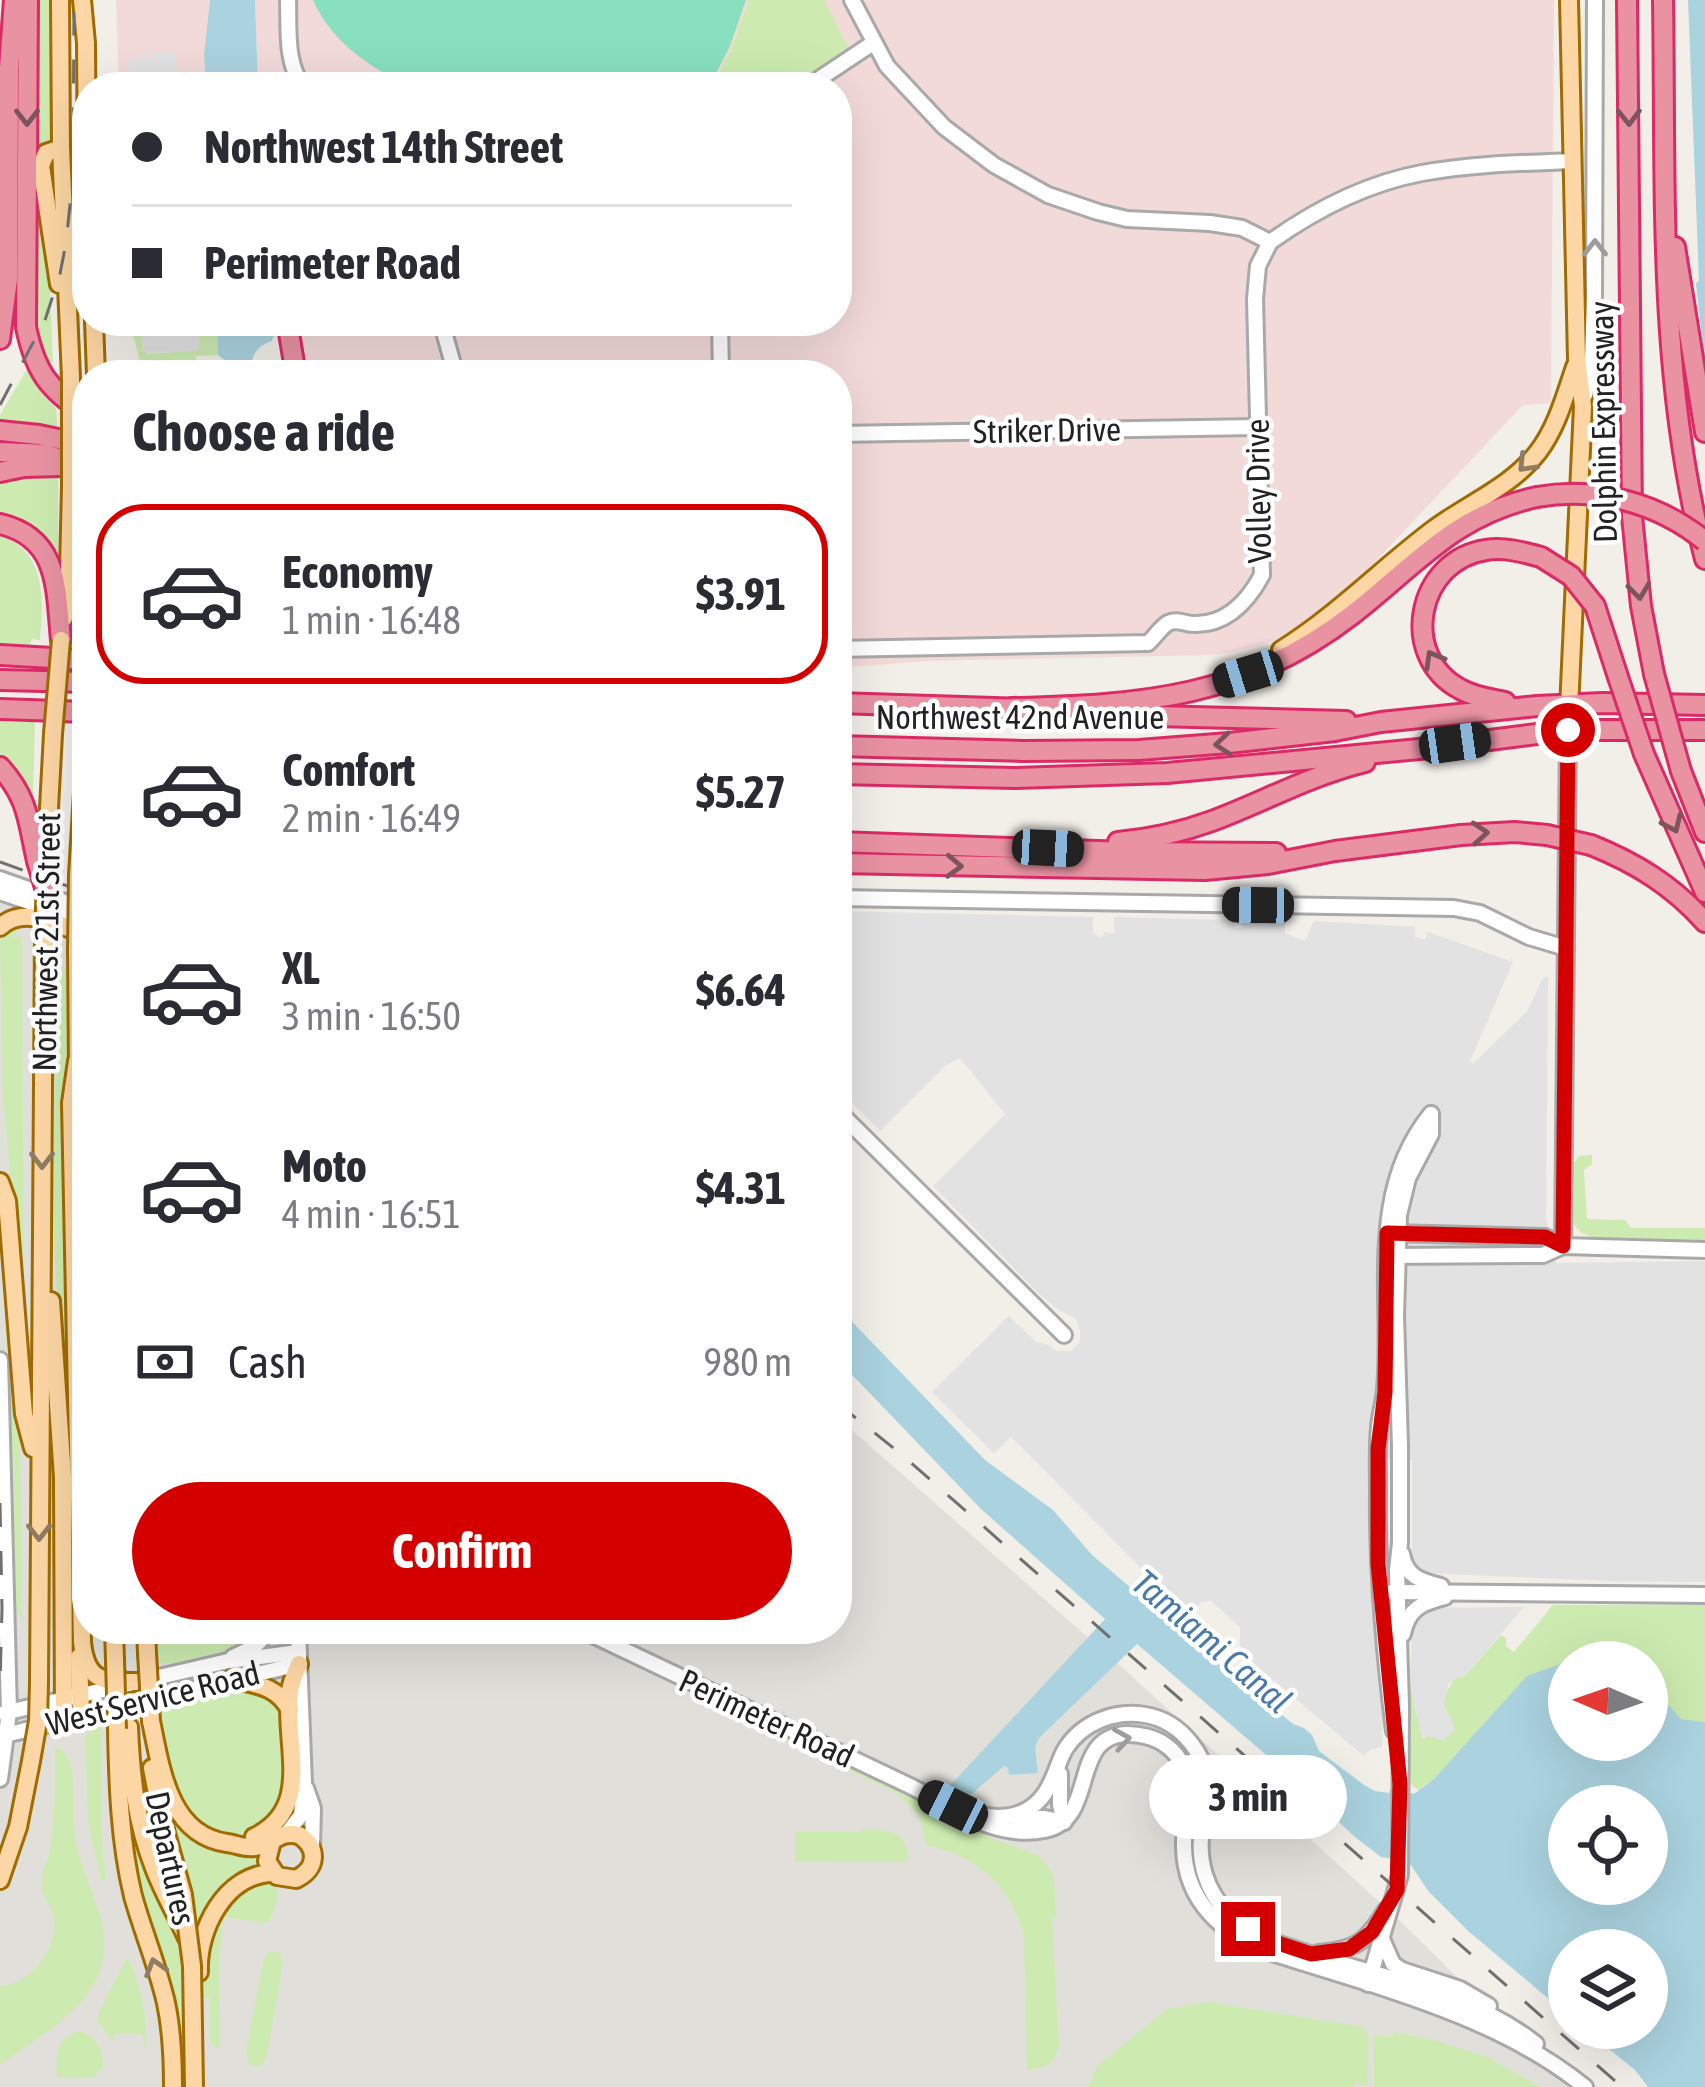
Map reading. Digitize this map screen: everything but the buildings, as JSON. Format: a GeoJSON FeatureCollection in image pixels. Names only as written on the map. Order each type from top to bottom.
{"type":"FeatureCollection","features":[{"type":"Feature","properties":{"kind":"highway"},"geometry":{"type":"LineString","coordinates":[[0,339],[8,279],[14,0]]}},
{"type":"Feature","properties":{"kind":"highway"},"geometry":{"type":"LineString","coordinates":[[28,0],[26,327],[42,375],[72,404]]}},
{"type":"Feature","properties":{"kind":"highway","name":"Dolphin Expressway"},"geometry":{"type":"LineString","coordinates":[[1627,0],[1632,516],[1654,674],[1681,771],[1705,832]]}},
{"type":"Feature","properties":{"kind":"highway","name":"Dolphin Expressway"},"geometry":{"type":"LineString","coordinates":[[1663,0],[1672,382],[1705,559]]}},
{"type":"Feature","properties":{"kind":"highway"},"geometry":{"type":"LineString","coordinates":[[1666,190],[1705,432]]}},
{"type":"Feature","properties":{"kind":"highway"},"geometry":{"type":"LineString","coordinates":[[0,431],[39,434],[72,452]]}},
{"type":"Feature","properties":{"kind":"highway"},"geometry":{"type":"LineString","coordinates":[[0,452],[72,457]]}},
{"type":"Feature","properties":{"kind":"highway"},"geometry":{"type":"LineString","coordinates":[[0,472],[72,461]]}},
{"type":"Feature","properties":{"kind":"highway"},"geometry":{"type":"LineString","coordinates":[[1012,708],[1110,705],[1190,693],[1248,674],[1304,648],[1351,616],[1456,529],[1498,507],[1537,496],[1582,494],[1628,501],[1675,520],[1705,541]]}},
{"type":"Feature","properties":{"kind":"highway"},"geometry":{"type":"LineString","coordinates":[[0,524],[32,538],[47,557],[56,584],[61,640]]}},
{"type":"Feature","properties":{"kind":"highway"},"geometry":{"type":"LineString","coordinates":[[1533,706],[1487,699],[1456,687],[1433,664],[1423,641],[1424,606],[1442,573],[1460,558],[1493,549],[1519,551],[1540,557],[1575,580],[1594,606],[1644,754],[1705,892]]}},
{"type":"Feature","properties":{"kind":"highway"},"geometry":{"type":"LineString","coordinates":[[0,655],[72,659]]}},
{"type":"Feature","properties":{"kind":"highway"},"geometry":{"type":"LineString","coordinates":[[0,680],[72,682]]}},
{"type":"Feature","properties":{"kind":"highway"},"geometry":{"type":"LineString","coordinates":[[852,703],[1381,722]]}},
{"type":"Feature","properties":{"kind":"highway","name":"Northwest 42nd Avenue"},"geometry":{"type":"LineString","coordinates":[[852,746],[1139,750],[1533,706],[1705,705]]}},
{"type":"Feature","properties":{"kind":"highway"},"geometry":{"type":"LineString","coordinates":[[0,709],[72,715]]}},
{"type":"Feature","properties":{"kind":"highway","name":"Northwest 42nd Avenue"},"geometry":{"type":"LineString","coordinates":[[852,774],[1142,775],[1568,730],[1705,730]]}},
{"type":"Feature","properties":{"kind":"highway"},"geometry":{"type":"LineString","coordinates":[[1048,848],[1186,830],[1330,772],[1419,748]]}},
{"type":"Feature","properties":{"kind":"highway"},"geometry":{"type":"LineString","coordinates":[[0,767],[23,800],[46,891]]}},
{"type":"Feature","properties":{"kind":"highway"},"geometry":{"type":"LineString","coordinates":[[852,863],[1182,871],[1268,864],[1479,833],[1547,835],[1591,845],[1643,869],[1705,922]]}},
{"type":"Feature","properties":{"kind":"highway"},"geometry":{"type":"LineString","coordinates":[[852,842],[1228,854],[1335,851]]}},
{"type":"Feature","properties":{"kind":"main road","name":"Northwest 21st Street"},"geometry":{"type":"LineString","coordinates":[[42,862],[68,581],[71,487],[60,0]]}},
{"type":"Feature","properties":{"kind":"main road"},"geometry":{"type":"LineString","coordinates":[[82,0],[86,72]]}},
{"type":"Feature","properties":{"kind":"main road"},"geometry":{"type":"LineString","coordinates":[[1568,730],[1582,406],[1569,0]]}},
{"type":"Feature","properties":{"kind":"main road"},"geometry":{"type":"LineString","coordinates":[[61,148],[72,152]]}},
{"type":"Feature","properties":{"kind":"main road"},"geometry":{"type":"LineString","coordinates":[[1190,693],[1260,662],[1306,634],[1437,526],[1516,475],[1550,433],[1577,360]]}},
{"type":"Feature","properties":{"kind":"main road","name":"Northwest 21st Street"},"geometry":{"type":"LineString","coordinates":[[0,1880],[18,1827],[38,1721],[46,891]]}},
{"type":"Feature","properties":{"kind":"main road"},"geometry":{"type":"LineString","coordinates":[[0,927],[11,918],[27,915],[72,937]]}},
{"type":"Feature","properties":{"kind":"main road"},"geometry":{"type":"LineString","coordinates":[[72,1095],[72,1151]]}},
{"type":"Feature","properties":{"kind":"main road"},"geometry":{"type":"LineString","coordinates":[[0,1182],[7,1201],[24,1414],[39,1473]]}},
{"type":"Feature","properties":{"kind":"main road"},"geometry":{"type":"LineString","coordinates":[[43,1204],[62,1438],[72,1718]]}},
{"type":"Feature","properties":{"kind":"main road"},"geometry":{"type":"LineString","coordinates":[[72,1697],[82,1644]]}},
{"type":"Feature","properties":{"kind":"main road"},"geometry":{"type":"LineString","coordinates":[[82,1644],[92,1674],[136,1682]]}},
{"type":"Feature","properties":{"kind":"main road"},"geometry":{"type":"LineString","coordinates":[[115,1644],[117,1696],[143,1834],[188,1941],[199,1997],[199,1950],[210,1920],[227,1896],[254,1875],[301,1877],[312,1864],[312,1848],[299,1834],[251,1848],[200,1835],[180,1814],[162,1771],[151,1721]]}},
{"type":"Feature","properties":{"kind":"main road","name":"Departures"},"geometry":{"type":"LineString","coordinates":[[147,1644],[150,1757],[183,1895],[192,1966],[194,2087]]}},
{"type":"Feature","properties":{"kind":"main road"},"geometry":{"type":"LineString","coordinates":[[230,1843],[260,1834],[284,1811],[292,1782],[290,1690],[299,1658]]}},
{"type":"Feature","properties":{"kind":"main road"},"geometry":{"type":"LineString","coordinates":[[230,1670],[270,1688],[290,1710]]}},
{"type":"Feature","properties":{"kind":"main road","name":"Departures"},"geometry":{"type":"LineString","coordinates":[[123,1728],[118,1778],[127,1862],[166,2003],[173,2085]]}},
{"type":"Feature","properties":{"kind":"main road"},"geometry":{"type":"LineString","coordinates":[[273,1873],[266,1854],[279,1837]]}},
{"type":"Feature","properties":{"kind":"street"},"geometry":{"type":"LineString","coordinates":[[288,0],[295,72]]}},
{"type":"Feature","properties":{"kind":"street"},"geometry":{"type":"LineString","coordinates":[[852,0],[887,66],[944,127],[994,165],[1048,195],[1127,219],[1242,228],[1270,242],[1300,220],[1356,193],[1420,173],[1571,160]]}},
{"type":"Feature","properties":{"kind":"street"},"geometry":{"type":"LineString","coordinates":[[1582,406],[1592,361],[1594,317],[1595,0]]}},
{"type":"Feature","properties":{"kind":"street"},"geometry":{"type":"LineString","coordinates":[[830,72],[873,43]]}},
{"type":"Feature","properties":{"kind":"street","name":"Volley Drive"},"geometry":{"type":"LineString","coordinates":[[852,649],[1148,643],[1167,623],[1221,620],[1249,598],[1262,575],[1255,299],[1258,266],[1270,242]]}},
{"type":"Feature","properties":{"kind":"street","name":"Striker Drive"},"geometry":{"type":"LineString","coordinates":[[852,434],[1257,427]]}},
{"type":"Feature","properties":{"kind":"street"},"geometry":{"type":"LineString","coordinates":[[1563,1246],[1568,730]]}},
{"type":"Feature","properties":{"kind":"street"},"geometry":{"type":"LineString","coordinates":[[0,879],[72,905]]}},
{"type":"Feature","properties":{"kind":"street"},"geometry":{"type":"LineString","coordinates":[[0,892],[72,917]]}},
{"type":"Feature","properties":{"kind":"street"},"geometry":{"type":"LineString","coordinates":[[852,898],[1454,908],[1480,913],[1529,938],[1566,948]]}},
{"type":"Feature","properties":{"kind":"street"},"geometry":{"type":"LineString","coordinates":[[1392,1233],[1402,1193],[1430,1134],[1431,1114],[1397,1179],[1392,1233],[1400,1543],[1404,1564],[1413,1577],[1466,1592]]}},
{"type":"Feature","properties":{"kind":"street"},"geometry":{"type":"LineString","coordinates":[[852,1125],[1064,1335]]}},
{"type":"Feature","properties":{"kind":"street"},"geometry":{"type":"LineString","coordinates":[[1392,1233],[1545,1237],[1563,1246],[1705,1250]]}},
{"type":"Feature","properties":{"kind":"street"},"geometry":{"type":"LineString","coordinates":[[1451,1234],[1444,1242],[1451,1256]]}},
{"type":"Feature","properties":{"kind":"street"},"geometry":{"type":"LineString","coordinates":[[1392,1256],[1543,1255],[1563,1246]]}},
{"type":"Feature","properties":{"kind":"street"},"geometry":{"type":"LineString","coordinates":[[1392,1256],[1378,1469],[1380,1592],[1400,1784]]}},
{"type":"Feature","properties":{"kind":"street"},"geometry":{"type":"LineString","coordinates":[[0,1360],[4,1713],[0,1779]]}},
{"type":"Feature","properties":{"kind":"street"},"geometry":{"type":"LineString","coordinates":[[1378,1469],[1389,1464],[1400,1470]]}},
{"type":"Feature","properties":{"kind":"street"},"geometry":{"type":"LineString","coordinates":[[1370,1978],[1398,1883],[1400,1543]]}},
{"type":"Feature","properties":{"kind":"street"},"geometry":{"type":"LineString","coordinates":[[1380,1592],[1705,1595]]}},
{"type":"Feature","properties":{"kind":"street"},"geometry":{"type":"LineString","coordinates":[[1399,1651],[1406,1620],[1414,1609],[1466,1592]]}},
{"type":"Feature","properties":{"kind":"street"},"geometry":{"type":"LineString","coordinates":[[230,1670],[257,1644]]}},
{"type":"Feature","properties":{"kind":"street"},"geometry":{"type":"LineString","coordinates":[[279,1837],[301,1815],[299,1644]]}},
{"type":"Feature","properties":{"kind":"street","name":"Perimeter Road"},"geometry":{"type":"LineString","coordinates":[[611,1644],[975,1821],[1008,1830],[1047,1830],[1064,1822]]}},
{"type":"Feature","properties":{"kind":"street","name":"West Service Road"},"geometry":{"type":"LineString","coordinates":[[4,1713],[136,1682],[299,1658]]}},
{"type":"Feature","properties":{"kind":"street","name":"West Service Road"},"geometry":{"type":"LineString","coordinates":[[4,1736],[230,1670]]}},
{"type":"Feature","properties":{"kind":"street"},"geometry":{"type":"LineString","coordinates":[[1006,1818],[1028,1810],[1044,1795],[1067,1746],[1086,1728],[1113,1716],[1153,1717],[1179,1730],[1195,1748],[1208,1781],[1200,1852],[1205,1879],[1228,1914],[1269,1940],[1479,2024],[1552,2061]]}},
{"type":"Feature","properties":{"kind":"street"},"geometry":{"type":"LineString","coordinates":[[1064,1822],[1076,1808],[1089,1759],[1101,1743],[1131,1734],[1165,1744],[1186,1778],[1184,1851],[1192,1887],[1227,1932],[1247,1944],[1478,2009],[1527,2037]]}},
{"type":"Feature","properties":{"kind":"street"},"geometry":{"type":"LineString","coordinates":[[1060,1759],[1064,1822]]}},
{"type":"Feature","properties":{"kind":"street"},"geometry":{"type":"LineString","coordinates":[[304,1783],[313,1808],[312,1848]]}},
{"type":"Feature","properties":{"kind":"street","name":"Perimeter Road"},"geometry":{"type":"LineString","coordinates":[[953,1807],[1006,1818],[1064,1822]]}},
{"type":"Feature","properties":{"kind":"street"},"geometry":{"type":"LineString","coordinates":[[1311,1954],[1349,1949],[1364,1940],[1398,1883]]}},
{"type":"Feature","properties":{"kind":"street"},"geometry":{"type":"LineString","coordinates":[[1382,1939],[1393,1964],[1460,1989],[1497,2012],[1585,2087]]}},
{"type":"Feature","properties":{"kind":"shaded area"},"geometry":{"type":"Polygon","coordinates":[[[116,0],[210,0],[205,72],[118,72],[116,0]]]}},
{"type":"Feature","properties":{"kind":"shaded area"},"geometry":{"type":"Polygon","coordinates":[[[255,0],[1554,0],[1551,403],[1523,405],[1340,599],[1273,641],[1211,655],[852,667],[852,360],[284,360],[282,336],[852,336],[852,72],[257,72],[255,0]]]}},
{"type":"Feature","properties":{"kind":"shaded area"},"geometry":{"type":"Polygon","coordinates":[[[141,52],[153,58],[154,52],[176,52],[177,70],[182,72],[129,72],[127,58],[140,61],[141,52]]]}},
{"type":"Feature","properties":{"kind":"shaded area"},"geometry":{"type":"Polygon","coordinates":[[[142,336],[199,336],[199,350],[143,351],[142,336]]]}},
{"type":"Feature","properties":{"kind":"shaded area"},"geometry":{"type":"Polygon","coordinates":[[[0,895],[72,923],[72,1644],[852,1644],[852,1430],[1399,1920],[1569,2087],[0,2087],[0,895]]]}},
{"type":"Feature","properties":{"kind":"shaded area"},"geometry":{"type":"Polygon","coordinates":[[[852,911],[1093,917],[1093,933],[1101,938],[1105,932],[1114,934],[1114,917],[1234,920],[1235,928],[1242,928],[1242,920],[1280,920],[1285,933],[1305,941],[1314,921],[1415,927],[1415,937],[1425,940],[1428,932],[1513,962],[1470,1061],[1473,1064],[1527,1011],[1548,976],[1546,1216],[1556,1263],[1705,1261],[1705,1582],[1425,1573],[1412,1557],[1412,1460],[1372,1457],[1373,1614],[1383,1683],[1382,1747],[1364,1756],[1240,1652],[1240,1627],[1211,1601],[1201,1602],[1193,1611],[1181,1608],[1011,1437],[994,1453],[932,1392],[1009,1316],[1036,1342],[1057,1351],[1072,1351],[1080,1342],[1080,1331],[1076,1319],[1038,1293],[933,1186],[1005,1114],[960,1058],[945,1066],[880,1131],[852,1102],[852,911]]]}},
{"type":"Feature","properties":{"kind":"shaded area"},"geometry":{"type":"Polygon","coordinates":[[[1524,1607],[1465,1676],[1448,1685],[1444,1705],[1456,1729],[1443,1741],[1429,1736],[1422,1739],[1410,1687],[1412,1629],[1420,1614],[1431,1608],[1524,1607]]]}},
{"type":"Feature","properties":{"kind":"green space"},"geometry":{"type":"Polygon","coordinates":[[[34,0],[52,0],[53,144],[36,164],[34,0]]]}},
{"type":"Feature","properties":{"kind":"green space"},"geometry":{"type":"Polygon","coordinates":[[[313,0],[746,0],[717,72],[382,72],[353,52],[313,0]]]}},
{"type":"Feature","properties":{"kind":"green space"},"geometry":{"type":"Polygon","coordinates":[[[749,0],[824,0],[851,53],[822,72],[720,72],[749,0]]]}},
{"type":"Feature","properties":{"kind":"green space"},"geometry":{"type":"Polygon","coordinates":[[[35,191],[49,269],[53,362],[45,361],[34,320],[35,191]]]}},
{"type":"Feature","properties":{"kind":"green space"},"geometry":{"type":"Polygon","coordinates":[[[134,336],[142,336],[148,354],[199,350],[199,336],[217,336],[218,355],[196,356],[196,360],[140,360],[134,336]]]}},
{"type":"Feature","properties":{"kind":"green space"},"geometry":{"type":"Polygon","coordinates":[[[27,369],[56,409],[57,426],[0,421],[27,369]]]}},
{"type":"Feature","properties":{"kind":"green space"},"geometry":{"type":"Polygon","coordinates":[[[58,475],[58,550],[31,524],[0,512],[0,481],[58,475]]]}},
{"type":"Feature","properties":{"kind":"green space"},"geometry":{"type":"Polygon","coordinates":[[[0,536],[26,553],[39,578],[40,640],[32,639],[30,645],[0,646],[0,536]]]}},
{"type":"Feature","properties":{"kind":"green space"},"geometry":{"type":"Polygon","coordinates":[[[0,721],[35,722],[33,797],[13,765],[0,754],[0,721]]]}},
{"type":"Feature","properties":{"kind":"green space"},"geometry":{"type":"Polygon","coordinates":[[[22,922],[13,939],[22,936],[22,1297],[3,1096],[0,936],[22,922]]]}},
{"type":"Feature","properties":{"kind":"green space"},"geometry":{"type":"Polygon","coordinates":[[[56,970],[67,970],[75,1664],[69,1664],[53,1219],[56,970]]]}},
{"type":"Feature","properties":{"kind":"green space"},"geometry":{"type":"Polygon","coordinates":[[[1592,1155],[1592,1164],[1584,1170],[1587,1219],[1625,1220],[1631,1228],[1705,1228],[1705,1242],[1594,1238],[1582,1233],[1573,1224],[1574,1163],[1579,1156],[1592,1155]]]}},
{"type":"Feature","properties":{"kind":"green space"},"geometry":{"type":"Polygon","coordinates":[[[5,1288],[9,1288],[20,1429],[22,1622],[13,1599],[5,1288]]]}},
{"type":"Feature","properties":{"kind":"green space"},"geometry":{"type":"Polygon","coordinates":[[[1553,1605],[1705,1605],[1705,1722],[1681,1719],[1668,1709],[1668,1641],[1548,1641],[1548,1678],[1418,1790],[1408,1782],[1407,1676],[1410,1674],[1423,1739],[1456,1677],[1465,1676],[1501,1635],[1514,1652],[1553,1605]]]}},
{"type":"Feature","properties":{"kind":"green space"},"geometry":{"type":"Polygon","coordinates":[[[157,1644],[245,1644],[204,1661],[159,1663],[157,1644]]]}},
{"type":"Feature","properties":{"kind":"green space"},"geometry":{"type":"Polygon","coordinates":[[[252,1691],[273,1699],[283,1722],[286,1752],[280,1810],[250,1832],[226,1836],[206,1830],[180,1796],[166,1749],[161,1707],[252,1691]]]}},
{"type":"Feature","properties":{"kind":"green space"},"geometry":{"type":"Polygon","coordinates":[[[101,1723],[106,1881],[102,1882],[88,1822],[85,1736],[89,1728],[101,1723]]]}},
{"type":"Feature","properties":{"kind":"green space"},"geometry":{"type":"Polygon","coordinates":[[[781,1735],[991,1838],[1037,1855],[1049,1867],[1054,1878],[1059,2046],[1048,2064],[1027,2069],[1024,1936],[1001,1888],[976,1865],[926,1845],[919,1815],[896,1793],[781,1735]]]}},
{"type":"Feature","properties":{"kind":"green space"},"geometry":{"type":"Polygon","coordinates":[[[55,1748],[63,1751],[72,1770],[75,1837],[101,1920],[104,1953],[100,1971],[83,2000],[0,2065],[0,1986],[22,1979],[39,1964],[54,1932],[54,1916],[41,1882],[52,1837],[55,1748]]]}},
{"type":"Feature","properties":{"kind":"green space"},"geometry":{"type":"Polygon","coordinates":[[[166,1805],[205,1845],[229,1854],[260,1857],[262,1866],[197,1941],[166,1805]]]}},
{"type":"Feature","properties":{"kind":"green space"},"geometry":{"type":"Polygon","coordinates":[[[133,1828],[158,1899],[183,1948],[185,2022],[179,2023],[144,1903],[133,1858],[133,1828]]]}},
{"type":"Feature","properties":{"kind":"green space"},"geometry":{"type":"Polygon","coordinates":[[[862,1829],[900,1837],[908,1859],[795,1861],[795,1832],[862,1829]]]}},
{"type":"Feature","properties":{"kind":"green space"},"geometry":{"type":"Polygon","coordinates":[[[262,1879],[271,1880],[277,1890],[269,1921],[224,1917],[217,2048],[210,2041],[210,1998],[203,1997],[208,1943],[231,1902],[262,1879]]]}},
{"type":"Feature","properties":{"kind":"green space"},"geometry":{"type":"Polygon","coordinates":[[[273,1951],[281,1954],[283,1964],[266,2060],[258,2067],[249,2064],[246,2052],[263,1962],[273,1951]]]}},
{"type":"Feature","properties":{"kind":"green space"},"geometry":{"type":"Polygon","coordinates":[[[127,1958],[143,2004],[146,2052],[142,2034],[115,2034],[113,2042],[98,2022],[127,1958]]]}},
{"type":"Feature","properties":{"kind":"green space"},"geometry":{"type":"Polygon","coordinates":[[[1210,2002],[1362,2027],[1369,2036],[1367,2086],[1357,2082],[1353,2087],[1088,2087],[1097,2066],[1167,2009],[1210,2002]]]}},
{"type":"Feature","properties":{"kind":"green space"},"geometry":{"type":"Polygon","coordinates":[[[79,2031],[98,2046],[103,2070],[92,2077],[57,2078],[59,2049],[65,2038],[79,2031]]]}},
{"type":"Feature","properties":{"kind":"green space"},"geometry":{"type":"Polygon","coordinates":[[[1394,2032],[1487,2057],[1540,2087],[1374,2087],[1374,2035],[1392,2037],[1394,2032]]]}},
{"type":"Feature","properties":{"kind":"water"},"geometry":{"type":"Polygon","coordinates":[[[210,0],[255,0],[257,72],[205,72],[210,0]]]}},
{"type":"Feature","properties":{"kind":"water"},"geometry":{"type":"Polygon","coordinates":[[[1688,0],[1705,0],[1705,365],[1696,284],[1688,0]]]}},
{"type":"Feature","properties":{"kind":"water"},"geometry":{"type":"Polygon","coordinates":[[[217,336],[276,336],[252,360],[224,360],[218,355],[217,336]]]}},
{"type":"Feature","properties":{"kind":"water"},"geometry":{"type":"Polygon","coordinates":[[[852,1322],[985,1460],[1053,1510],[1092,1555],[1293,1724],[1304,1728],[1319,1751],[1375,1791],[1389,1793],[1394,1782],[1394,1795],[1415,1793],[1434,1779],[1527,1676],[1548,1668],[1548,1761],[1668,1761],[1668,1705],[1681,1719],[1705,1722],[1705,2087],[1648,2087],[1609,2049],[1668,2049],[1668,1929],[1548,1929],[1548,1998],[1467,1930],[1429,1892],[1408,1861],[1381,1857],[1355,1837],[1137,1644],[1039,1738],[1035,1747],[1038,1773],[1009,1775],[1004,1766],[966,1804],[944,1792],[1105,1619],[981,1509],[852,1375],[852,1322]]]}},
{"type":"Feature","properties":{"kind":"railway"},"geometry":{"type":"LineString","coordinates":[[74,0],[74,72]]}},
{"type":"Feature","properties":{"kind":"railway"},"geometry":{"type":"LineString","coordinates":[[0,405],[45,320],[60,274],[72,186]]}},
{"type":"Feature","properties":{"kind":"railway"},"geometry":{"type":"LineString","coordinates":[[0,862],[72,888]]}},
{"type":"Feature","properties":{"kind":"railway"},"geometry":{"type":"LineString","coordinates":[[852,1415],[1622,2087]]}},
{"type":"Feature","properties":{"kind":"railway"},"geometry":{"type":"LineString","coordinates":[[0,1503],[0,1686]]}},
{"type":"Feature","properties":{"kind":"route"},"geometry":{"type":"LineString","coordinates":[[1248,1929],[1311,1954],[1339,1952],[1372,1932],[1397,1890],[1400,1784],[1378,1564],[1387,1233],[1545,1237],[1563,1246],[1568,730]]}},
{"type":"Feature","properties":{"kind":"water label","name":"Tamiami Canal"},"geometry":{"type":"Point","coordinates":[1212,1641]}}]}
